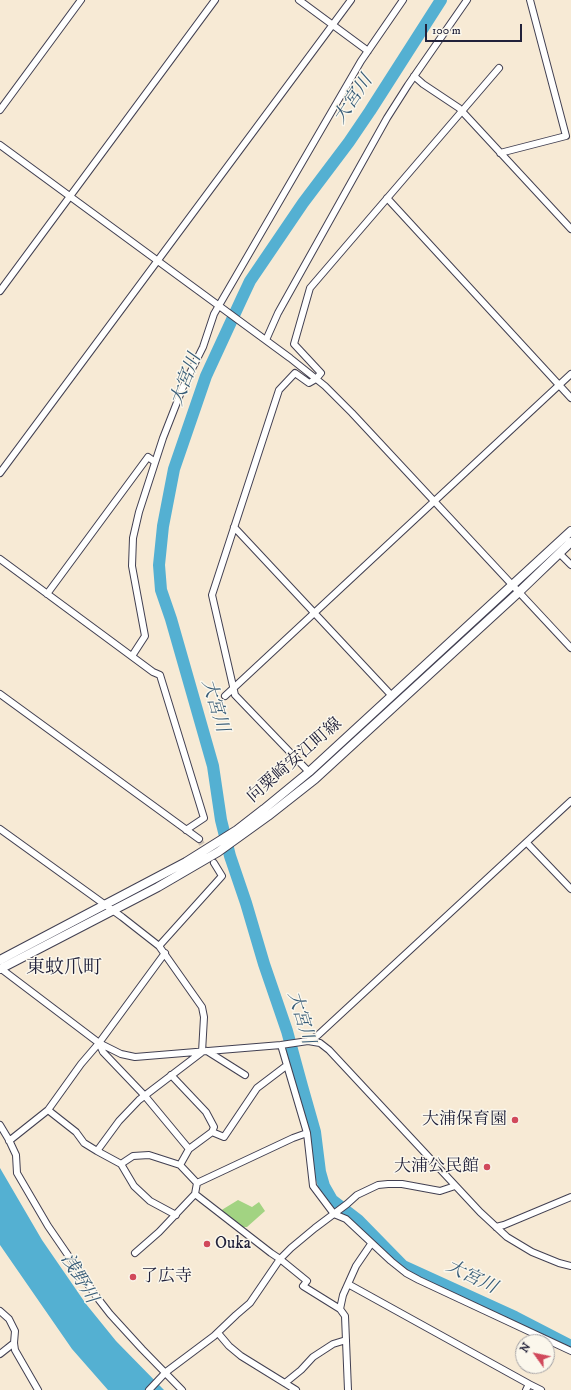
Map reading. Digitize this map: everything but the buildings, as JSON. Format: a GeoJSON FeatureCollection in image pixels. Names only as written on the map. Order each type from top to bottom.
{"type":"FeatureCollection","features":[{"type":"Feature","properties":{"kind":"main road","name":"向粟崎安江町線"},"geometry":{"type":"LineString","coordinates":[[266,813],[571,531]]}},
{"type":"Feature","properties":{"kind":"main road","name":"向粟崎安江町線"},"geometry":{"type":"LineString","coordinates":[[0,968],[158,887],[320,774],[519,592],[571,542]]}},
{"type":"Feature","properties":{"kind":"main road","name":"向粟崎安江町線"},"geometry":{"type":"LineString","coordinates":[[0,960],[215,848]]}},
{"type":"Feature","properties":{"kind":"street"},"geometry":{"type":"LineString","coordinates":[[0,110],[81,0]]}},
{"type":"Feature","properties":{"kind":"street"},"geometry":{"type":"LineString","coordinates":[[0,292],[215,0]]}},
{"type":"Feature","properties":{"kind":"street"},"geometry":{"type":"LineString","coordinates":[[299,0],[368,51]]}},
{"type":"Feature","properties":{"kind":"street"},"geometry":{"type":"LineString","coordinates":[[0,473],[352,0]]}},
{"type":"Feature","properties":{"kind":"street"},"geometry":{"type":"LineString","coordinates":[[132,656],[145,636],[132,566],[133,538],[139,512],[155,462],[183,387],[203,347],[214,314],[221,307],[320,131],[368,51],[403,0]]}},
{"type":"Feature","properties":{"kind":"street"},"geometry":{"type":"LineString","coordinates":[[265,340],[278,312],[387,118],[414,76],[467,0]]}},
{"type":"Feature","properties":{"kind":"street"},"geometry":{"type":"LineString","coordinates":[[500,153],[568,136],[530,0]]}},
{"type":"Feature","properties":{"kind":"street"},"geometry":{"type":"LineString","coordinates":[[309,772],[235,694],[212,595],[279,390],[295,373],[309,383],[316,379],[321,373],[294,344],[310,288],[499,68]]}},
{"type":"Feature","properties":{"kind":"street"},"geometry":{"type":"LineString","coordinates":[[414,76],[462,112],[571,229]]}},
{"type":"Feature","properties":{"kind":"street"},"geometry":{"type":"LineString","coordinates":[[0,145],[221,307],[316,379],[352,413],[571,648]]}},
{"type":"Feature","properties":{"kind":"street"},"geometry":{"type":"LineString","coordinates":[[387,198],[571,398]]}},
{"type":"Feature","properties":{"kind":"street"},"geometry":{"type":"LineString","coordinates":[[225,696],[571,374]]}},
{"type":"Feature","properties":{"kind":"street"},"geometry":{"type":"LineString","coordinates":[[48,594],[148,457],[155,462]]}},
{"type":"Feature","properties":{"kind":"street"},"geometry":{"type":"LineString","coordinates":[[234,527],[392,696]]}},
{"type":"Feature","properties":{"kind":"street"},"geometry":{"type":"LineString","coordinates":[[559,553],[571,566]]}},
{"type":"Feature","properties":{"kind":"street"},"geometry":{"type":"LineString","coordinates":[[0,559],[153,672],[160,675],[174,716],[204,818],[186,830]]}},
{"type":"Feature","properties":{"kind":"street"},"geometry":{"type":"LineString","coordinates":[[0,694],[198,840]]}},
{"type":"Feature","properties":{"kind":"street"},"geometry":{"type":"LineString","coordinates":[[0,968],[99,1042],[121,1054],[135,1057],[281,1045],[305,1041],[317,1036],[571,801]]}},
{"type":"Feature","properties":{"kind":"street"},"geometry":{"type":"LineString","coordinates":[[0,829],[159,946],[202,1007],[204,1017],[205,1051]]}},
{"type":"Feature","properties":{"kind":"street"},"geometry":{"type":"LineString","coordinates":[[527,843],[571,889]]}},
{"type":"Feature","properties":{"kind":"street"},"geometry":{"type":"LineString","coordinates":[[159,946],[222,876],[214,863]]}},
{"type":"Feature","properties":{"kind":"street"},"geometry":{"type":"LineString","coordinates":[[9,1141],[48,1110],[165,954]]}},
{"type":"Feature","properties":{"kind":"street"},"geometry":{"type":"LineString","coordinates":[[305,1041],[320,1043],[329,1050],[455,1186],[507,1237],[532,1252],[559,1263],[571,1266]]}},
{"type":"Feature","properties":{"kind":"street"},"geometry":{"type":"LineString","coordinates":[[99,1042],[103,1052],[145,1096],[189,1149]]}},
{"type":"Feature","properties":{"kind":"street"},"geometry":{"type":"LineString","coordinates":[[281,1045],[307,1133],[314,1186],[334,1214],[346,1219],[371,1244],[406,1273],[571,1351]]}},
{"type":"Feature","properties":{"kind":"street"},"geometry":{"type":"LineString","coordinates":[[97,1151],[119,1121],[145,1096],[205,1051]]}},
{"type":"Feature","properties":{"kind":"street"},"geometry":{"type":"LineString","coordinates":[[205,1051],[245,1075]]}},
{"type":"Feature","properties":{"kind":"street"},"geometry":{"type":"LineString","coordinates":[[212,1132],[224,1137],[257,1088],[286,1066]]}},
{"type":"Feature","properties":{"kind":"street"},"geometry":{"type":"LineString","coordinates":[[171,1075],[206,1112],[214,1127],[212,1132],[189,1149],[180,1165]]}},
{"type":"Feature","properties":{"kind":"street"},"geometry":{"type":"LineString","coordinates":[[48,1110],[76,1132],[84,1142],[121,1164],[134,1186],[150,1201],[176,1215]]}},
{"type":"Feature","properties":{"kind":"street"},"geometry":{"type":"LineString","coordinates":[[0,1125],[16,1156],[17,1173],[48,1226],[96,1296],[110,1314],[164,1374],[182,1390]]}},
{"type":"Feature","properties":{"kind":"street"},"geometry":{"type":"LineString","coordinates":[[197,1183],[293,1138],[307,1133]]}},
{"type":"Feature","properties":{"kind":"street"},"geometry":{"type":"LineString","coordinates":[[121,1164],[133,1156],[149,1155],[180,1165],[197,1183]]}},
{"type":"Feature","properties":{"kind":"street"},"geometry":{"type":"LineString","coordinates":[[135,1253],[159,1232],[195,1194],[197,1183]]}},
{"type":"Feature","properties":{"kind":"street"},"geometry":{"type":"LineString","coordinates":[[149,1390],[164,1374],[218,1333],[250,1303],[280,1259],[291,1248],[357,1195],[378,1185],[402,1184],[440,1191],[455,1186]]}},
{"type":"Feature","properties":{"kind":"street"},"geometry":{"type":"LineString","coordinates":[[195,1194],[280,1259],[307,1282],[303,1286],[340,1309],[344,1316],[348,1390]]}},
{"type":"Feature","properties":{"kind":"street"},"geometry":{"type":"LineString","coordinates":[[496,1227],[571,1197]]}},
{"type":"Feature","properties":{"kind":"street"},"geometry":{"type":"LineString","coordinates":[[340,1309],[343,1295],[356,1266],[371,1244]]}},
{"type":"Feature","properties":{"kind":"street"},"geometry":{"type":"LineString","coordinates":[[348,1284],[541,1390]]}},
{"type":"Feature","properties":{"kind":"street"},"geometry":{"type":"LineString","coordinates":[[0,1311],[9,1319],[15,1330],[15,1350],[38,1390]]}},
{"type":"Feature","properties":{"kind":"street"},"geometry":{"type":"LineString","coordinates":[[218,1333],[229,1346],[241,1356],[296,1390]]}},
{"type":"Feature","properties":{"kind":"street"},"geometry":{"type":"LineString","coordinates":[[285,1383],[313,1358],[333,1344],[346,1340]]}},
{"type":"Feature","properties":{"kind":"street"},"geometry":{"type":"LineString","coordinates":[[0,1354],[14,1343]]}},
{"type":"Feature","properties":{"kind":"street"},"geometry":{"type":"LineString","coordinates":[[526,1390],[529,1384]]}},
{"type":"Feature","properties":{"kind":"green space"},"geometry":{"type":"Polygon","coordinates":[[[238,1200],[252,1207],[259,1202],[265,1211],[247,1227],[242,1227],[220,1211],[238,1200]]]}},
{"type":"Feature","properties":{"kind":"water"},"geometry":{"type":"Polygon","coordinates":[[[0,1168],[42,1240],[86,1304],[116,1341],[164,1390],[108,1390],[72,1349],[0,1245],[0,1168]]]}},
{"type":"Feature","properties":{"kind":"waterway","name":"大宮川"},"geometry":{"type":"LineString","coordinates":[[441,0],[349,142],[303,203],[250,281],[206,376],[174,469],[163,526],[159,565],[161,590],[171,619],[213,766],[221,820],[230,856],[287,1031],[315,1132],[320,1172],[324,1186],[332,1200],[358,1220],[403,1266],[515,1317],[571,1346]]}},
{"type":"Feature","properties":{"kind":"tunnel"},"geometry":{"type":"LineString","coordinates":[[199,839],[207,853]]}},
{"type":"Feature","properties":{"kind":"place","name":"大浦保育園"},"geometry":{"type":"Point","coordinates":[515,1120]}},
{"type":"Feature","properties":{"kind":"place","name":"大浦公民館"},"geometry":{"type":"Point","coordinates":[487,1167]}},
{"type":"Feature","properties":{"kind":"place","name":"Ouka"},"geometry":{"type":"Point","coordinates":[207,1244]}},
{"type":"Feature","properties":{"kind":"place","name":"了広寺"},"geometry":{"type":"Point","coordinates":[133,1277]}},
{"type":"Feature","properties":{"kind":"district","name":"東蚊爪町"},"geometry":{"type":"Point","coordinates":[64,969]}},
{"type":"Feature","properties":{"kind":"water label","name":"浅野川"},"geometry":{"type":"Point","coordinates":[78,1279]}}]}
